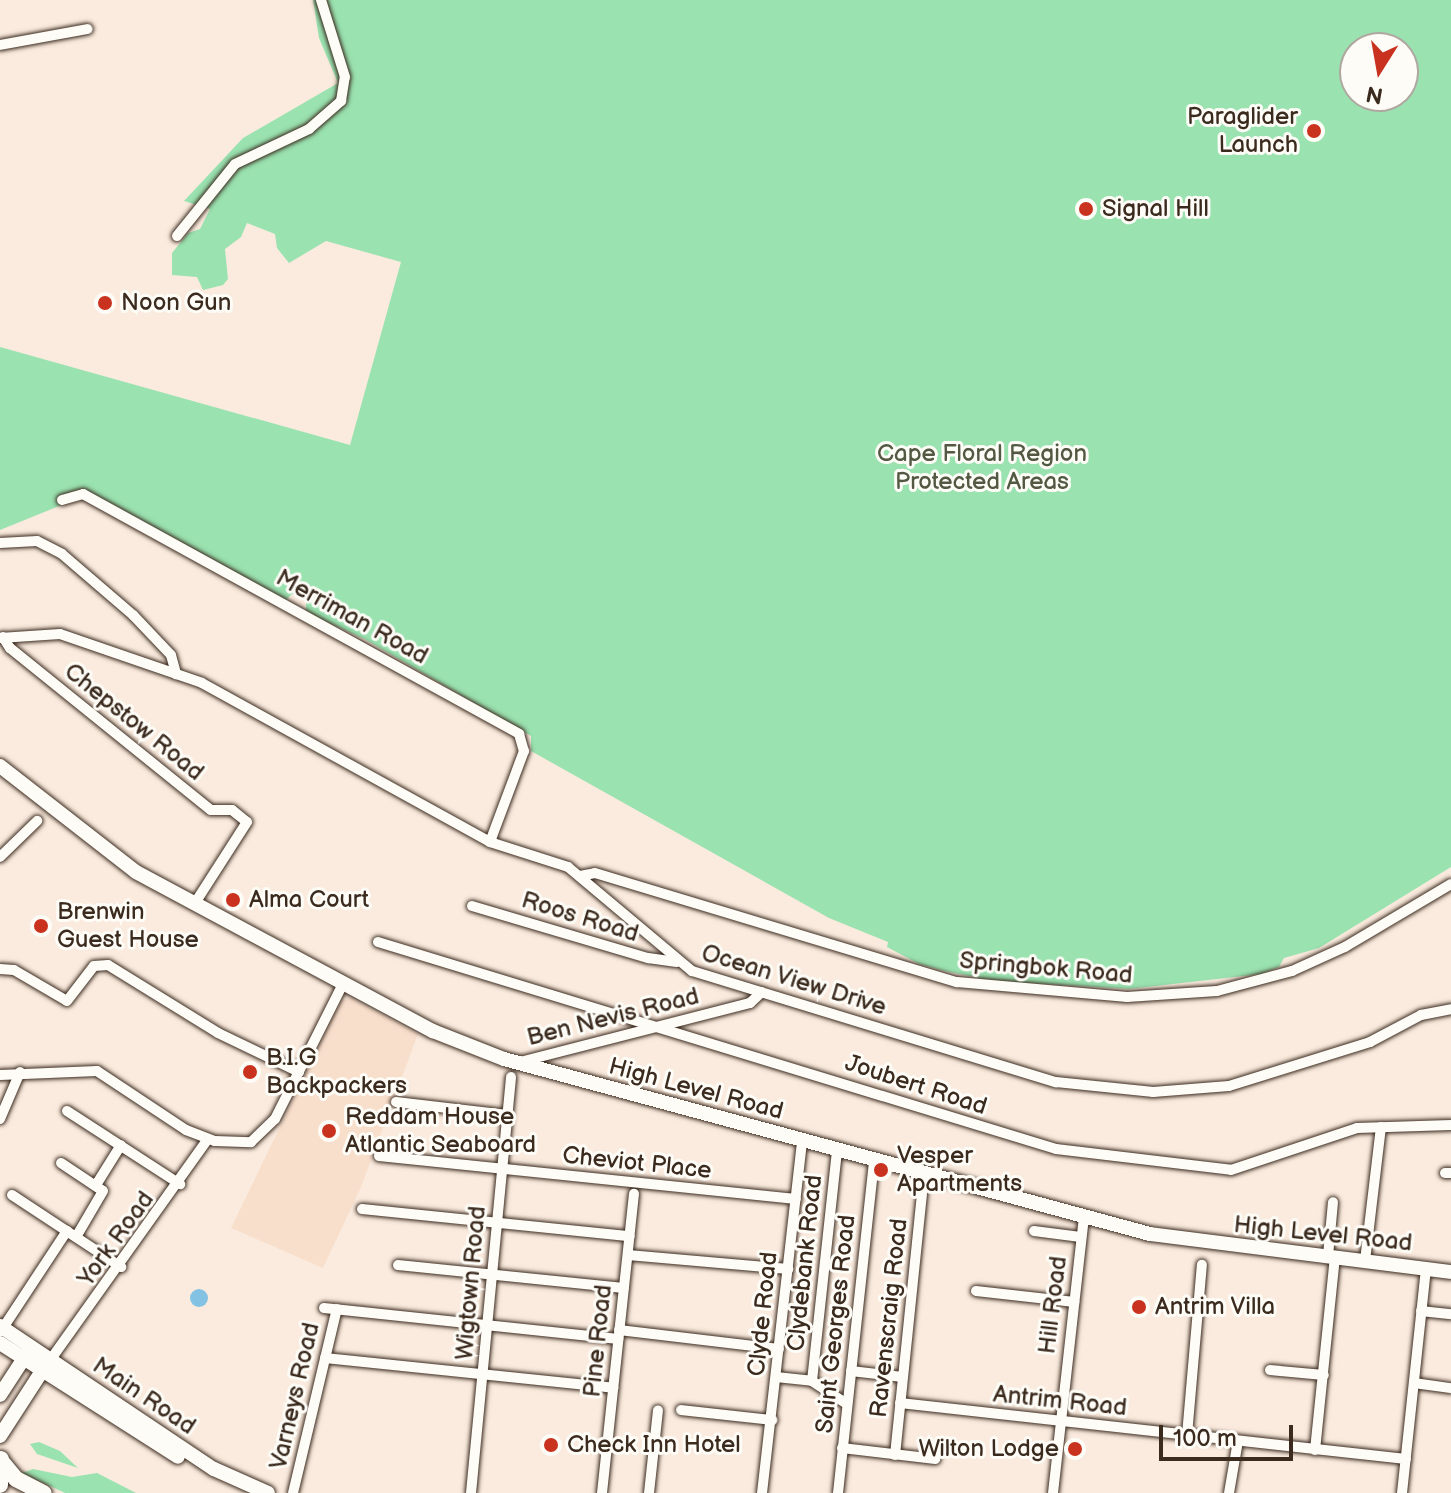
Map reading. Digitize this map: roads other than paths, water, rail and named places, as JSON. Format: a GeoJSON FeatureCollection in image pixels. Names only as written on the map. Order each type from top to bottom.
{"type":"FeatureCollection","features":[{"type":"Feature","properties":{"kind":"main road"},"geometry":{"type":"LineString","coordinates":[[0,1485],[1,1459]]}},
{"type":"Feature","properties":{"kind":"main road"},"geometry":{"type":"LineString","coordinates":[[1,1459],[16,1479],[44,1493]]}},
{"type":"Feature","properties":{"kind":"street"},"geometry":{"type":"LineString","coordinates":[[177,236],[235,164],[309,129],[341,101],[345,77],[321,0]]}},
{"type":"Feature","properties":{"kind":"street"},"geometry":{"type":"LineString","coordinates":[[0,45],[88,29]]}},
{"type":"Feature","properties":{"kind":"street","name":"Merriman Road"},"geometry":{"type":"LineString","coordinates":[[62,500],[83,494],[519,734],[524,751],[490,842]]}},
{"type":"Feature","properties":{"kind":"street"},"geometry":{"type":"LineString","coordinates":[[0,543],[37,541],[62,554],[142,625],[174,659],[176,674]]}},
{"type":"Feature","properties":{"kind":"street","name":"Ocean View Drive"},"geometry":{"type":"LineString","coordinates":[[2,637],[53,633],[176,674],[490,842],[559,863],[580,876],[677,962],[762,992],[1056,1082],[1153,1092],[1244,1083],[1370,1042],[1421,1015],[1451,1009]]}},
{"type":"Feature","properties":{"kind":"street","name":"Chepstow Road"},"geometry":{"type":"LineString","coordinates":[[2,637],[10,648],[211,810],[232,810],[247,822],[195,903]]}},
{"type":"Feature","properties":{"kind":"street","name":"High Level Road"},"geometry":{"type":"LineString","coordinates":[[0,766],[119,861],[433,1031],[514,1070],[802,1140],[1175,1239],[1451,1272]]}},
{"type":"Feature","properties":{"kind":"street"},"geometry":{"type":"LineString","coordinates":[[0,857],[37,821]]}},
{"type":"Feature","properties":{"kind":"street","name":"Springbok Road"},"geometry":{"type":"LineString","coordinates":[[580,876],[595,873],[957,982],[1127,997],[1217,991],[1292,971],[1345,947],[1451,884]]}},
{"type":"Feature","properties":{"kind":"street","name":"Roos Road"},"geometry":{"type":"LineString","coordinates":[[472,906],[677,962]]}},
{"type":"Feature","properties":{"kind":"street","name":"Joubert Road"},"geometry":{"type":"LineString","coordinates":[[378,942],[1056,1149],[1231,1170],[1357,1128],[1451,1125]]}},
{"type":"Feature","properties":{"kind":"street"},"geometry":{"type":"LineString","coordinates":[[2,968],[65,1002],[73,998],[94,966],[108,965],[218,1033],[299,1072]]}},
{"type":"Feature","properties":{"kind":"street"},"geometry":{"type":"LineString","coordinates":[[0,1075],[97,1071],[208,1139],[243,1144],[258,1139],[272,1125],[344,982]]}},
{"type":"Feature","properties":{"kind":"street","name":"Ben Nevis Road"},"geometry":{"type":"LineString","coordinates":[[514,1070],[654,1027],[750,1003],[762,992]]}},
{"type":"Feature","properties":{"kind":"street","name":"Wigtown Road"},"geometry":{"type":"LineString","coordinates":[[471,1493],[501,1168],[514,1070]]}},
{"type":"Feature","properties":{"kind":"street"},"geometry":{"type":"LineString","coordinates":[[0,1119],[20,1072]]}},
{"type":"Feature","properties":{"kind":"street"},"geometry":{"type":"LineString","coordinates":[[396,1102],[507,1115]]}},
{"type":"Feature","properties":{"kind":"street"},"geometry":{"type":"LineString","coordinates":[[67,1111],[180,1184]]}},
{"type":"Feature","properties":{"kind":"street"},"geometry":{"type":"LineString","coordinates":[[1365,1261],[1381,1127]]}},
{"type":"Feature","properties":{"kind":"street","name":"York Road"},"geometry":{"type":"LineString","coordinates":[[46,1364],[121,1267],[208,1139]]}},
{"type":"Feature","properties":{"kind":"street","name":"Clyde Road"},"geometry":{"type":"LineString","coordinates":[[762,1493],[802,1140]]}},
{"type":"Feature","properties":{"kind":"street"},"geometry":{"type":"LineString","coordinates":[[1,1332],[71,1234],[121,1145]]}},
{"type":"Feature","properties":{"kind":"street","name":"Clydebank Road"},"geometry":{"type":"LineString","coordinates":[[812,1381],[837,1149]]}},
{"type":"Feature","properties":{"kind":"street","name":"Cheviot Place"},"geometry":{"type":"LineString","coordinates":[[379,1156],[796,1199]]}},
{"type":"Feature","properties":{"kind":"street","name":"Saint Georges Road"},"geometry":{"type":"LineString","coordinates":[[838,1493],[874,1159]]}},
{"type":"Feature","properties":{"kind":"street"},"geometry":{"type":"LineString","coordinates":[[61,1163],[99,1188]]}},
{"type":"Feature","properties":{"kind":"street","name":"Ravenscraig Road"},"geometry":{"type":"LineString","coordinates":[[895,1455],[923,1186]]}},
{"type":"Feature","properties":{"kind":"street","name":"Pine Road"},"geometry":{"type":"LineString","coordinates":[[602,1493],[634,1194]]}},
{"type":"Feature","properties":{"kind":"street"},"geometry":{"type":"LineString","coordinates":[[12,1195],[121,1267]]}},
{"type":"Feature","properties":{"kind":"street"},"geometry":{"type":"LineString","coordinates":[[1315,1450],[1324,1375],[1333,1202]]}},
{"type":"Feature","properties":{"kind":"street"},"geometry":{"type":"LineString","coordinates":[[362,1209],[630,1236]]}},
{"type":"Feature","properties":{"kind":"street","name":"Hill Road"},"geometry":{"type":"LineString","coordinates":[[1053,1493],[1084,1217]]}},
{"type":"Feature","properties":{"kind":"street"},"geometry":{"type":"LineString","coordinates":[[1034,1231],[1081,1237]]}},
{"type":"Feature","properties":{"kind":"street"},"geometry":{"type":"LineString","coordinates":[[628,1255],[788,1269]]}},
{"type":"Feature","properties":{"kind":"street"},"geometry":{"type":"LineString","coordinates":[[398,1265],[624,1288]]}},
{"type":"Feature","properties":{"kind":"street"},"geometry":{"type":"LineString","coordinates":[[1187,1435],[1202,1265]]}},
{"type":"Feature","properties":{"kind":"street"},"geometry":{"type":"LineString","coordinates":[[1402,1493],[1426,1268]]}},
{"type":"Feature","properties":{"kind":"street"},"geometry":{"type":"LineString","coordinates":[[976,1291],[1074,1302]]}},
{"type":"Feature","properties":{"kind":"street"},"geometry":{"type":"LineString","coordinates":[[324,1308],[779,1349]]}},
{"type":"Feature","properties":{"kind":"street","name":"Varneys Road"},"geometry":{"type":"LineString","coordinates":[[293,1493],[337,1309]]}},
{"type":"Feature","properties":{"kind":"street"},"geometry":{"type":"LineString","coordinates":[[1421,1311],[1451,1314]]}},
{"type":"Feature","properties":{"kind":"street","name":"Main Road"},"geometry":{"type":"LineString","coordinates":[[1,1332],[237,1493]]}},
{"type":"Feature","properties":{"kind":"street"},"geometry":{"type":"LineString","coordinates":[[0,1395],[28,1352]]}},
{"type":"Feature","properties":{"kind":"street"},"geometry":{"type":"LineString","coordinates":[[325,1358],[613,1388]]}},
{"type":"Feature","properties":{"kind":"street"},"geometry":{"type":"LineString","coordinates":[[0,1436],[46,1364]]}},
{"type":"Feature","properties":{"kind":"street","name":"Main Road"},"geometry":{"type":"LineString","coordinates":[[46,1364],[214,1469],[268,1493]]}},
{"type":"Feature","properties":{"kind":"street"},"geometry":{"type":"LineString","coordinates":[[1270,1370],[1324,1375]]}},
{"type":"Feature","properties":{"kind":"street"},"geometry":{"type":"LineString","coordinates":[[851,1371],[903,1377]]}},
{"type":"Feature","properties":{"kind":"street","name":"Clydebank Road"},"geometry":{"type":"LineString","coordinates":[[776,1377],[812,1381],[847,1404]]}},
{"type":"Feature","properties":{"kind":"street"},"geometry":{"type":"LineString","coordinates":[[1414,1383],[1451,1388]]}},
{"type":"Feature","properties":{"kind":"street","name":"Antrim Road"},"geometry":{"type":"LineString","coordinates":[[900,1403],[1406,1459]]}},
{"type":"Feature","properties":{"kind":"street"},"geometry":{"type":"LineString","coordinates":[[649,1493],[658,1410]]}},
{"type":"Feature","properties":{"kind":"street"},"geometry":{"type":"LineString","coordinates":[[681,1410],[772,1420]]}},
{"type":"Feature","properties":{"kind":"street"},"geometry":{"type":"LineString","coordinates":[[1229,1493],[1238,1441]]}},
{"type":"Feature","properties":{"kind":"street","name":"Ravenscraig Road"},"geometry":{"type":"LineString","coordinates":[[842,1448],[935,1459]]}},
{"type":"Feature","properties":{"kind":"water"},"geometry":{"type":"Polygon","coordinates":[[[199,1289],[208,1298],[199,1307],[190,1298],[199,1289]]]}},
{"type":"Feature","properties":{"kind":"place","name":"Paraglider Launch"},"geometry":{"type":"Point","coordinates":[1314,131]}},
{"type":"Feature","properties":{"kind":"place","name":"Signal Hill"},"geometry":{"type":"Point","coordinates":[1086,209]}},
{"type":"Feature","properties":{"kind":"place","name":"Noon Gun"},"geometry":{"type":"Point","coordinates":[105,303]}},
{"type":"Feature","properties":{"kind":"place","name":"Alma Court"},"geometry":{"type":"Point","coordinates":[233,900]}},
{"type":"Feature","properties":{"kind":"place","name":"Brenwin Guest House"},"geometry":{"type":"Point","coordinates":[41,926]}},
{"type":"Feature","properties":{"kind":"place","name":"B.I.G Backpackers"},"geometry":{"type":"Point","coordinates":[250,1072]}},
{"type":"Feature","properties":{"kind":"place","name":"Reddam House Atlantic Seaboard"},"geometry":{"type":"Point","coordinates":[329,1131]}},
{"type":"Feature","properties":{"kind":"place","name":"Vesper Apartments"},"geometry":{"type":"Point","coordinates":[881,1170]}},
{"type":"Feature","properties":{"kind":"place","name":"Antrim Villa"},"geometry":{"type":"Point","coordinates":[1139,1307]}},
{"type":"Feature","properties":{"kind":"place","name":"Check Inn Hotel"},"geometry":{"type":"Point","coordinates":[551,1445]}},
{"type":"Feature","properties":{"kind":"place","name":"Wilton Lodge"},"geometry":{"type":"Point","coordinates":[1075,1449]}},
{"type":"Feature","properties":{"kind":"park label","name":"Cape Floral Region Protected Areas"},"geometry":{"type":"Point","coordinates":[982,468]}}]}
